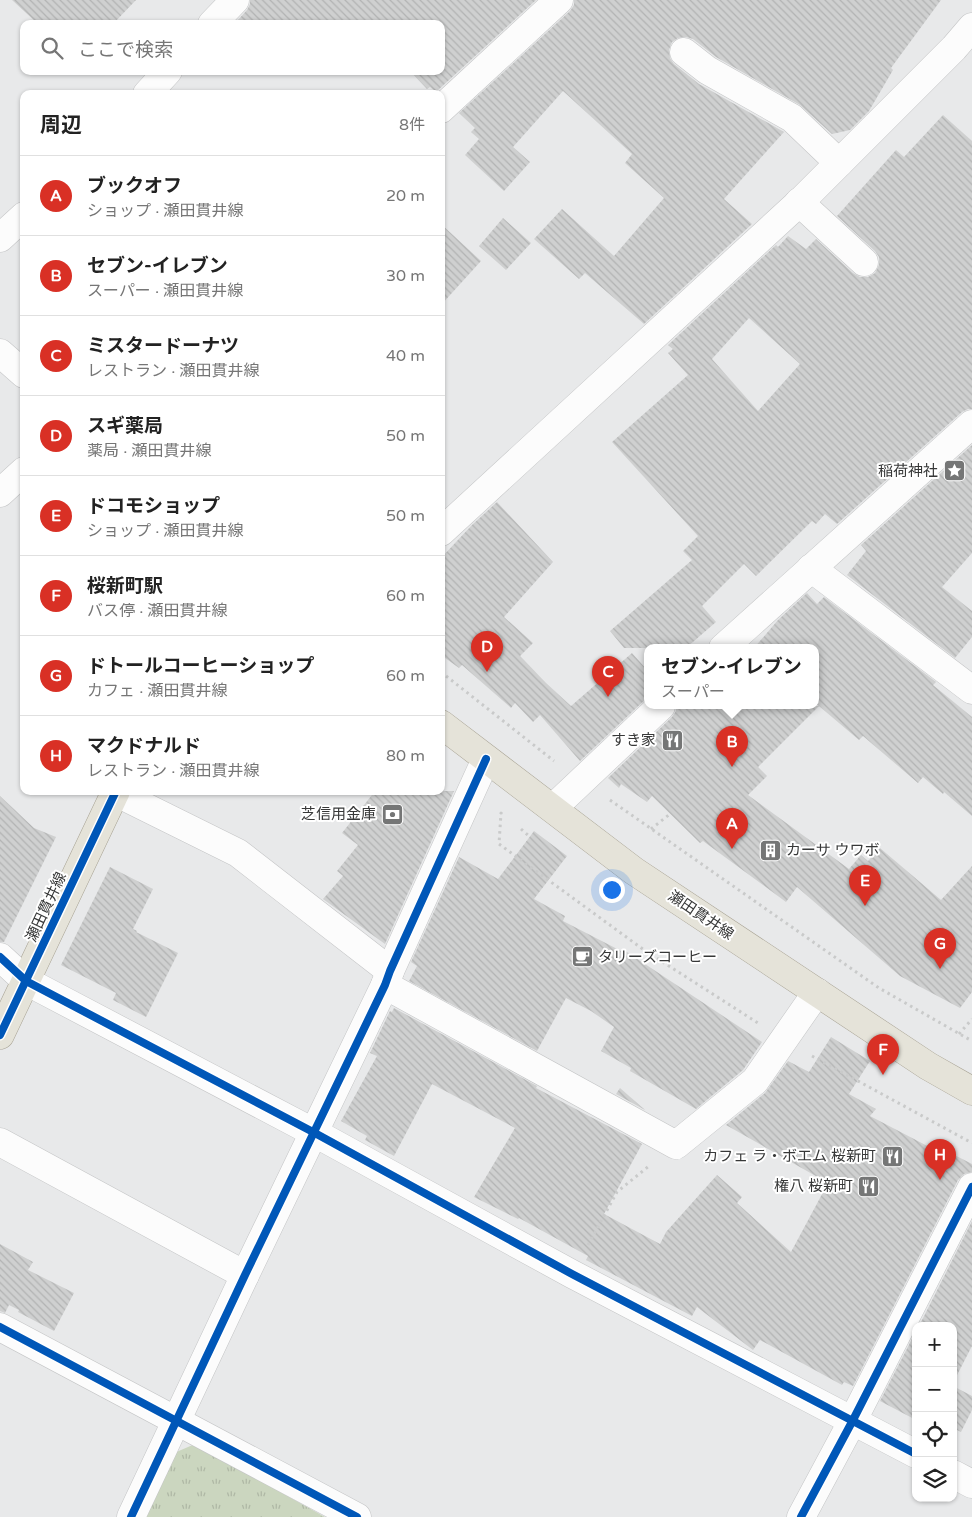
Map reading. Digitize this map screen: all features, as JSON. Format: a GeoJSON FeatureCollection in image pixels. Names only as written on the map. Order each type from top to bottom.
{"type":"FeatureCollection","features":[{"type":"Feature","properties":{"kind":"main road","name":"瀬田貫井線"},"geometry":{"type":"LineString","coordinates":[[445,727],[634,870],[928,1066],[972,1091]]}},
{"type":"Feature","properties":{"kind":"main road","name":"瀬田貫井線"},"geometry":{"type":"LineString","coordinates":[[0,1035],[115,795]]}},
{"type":"Feature","properties":{"kind":"street"},"geometry":{"type":"LineString","coordinates":[[216,20],[235,0]]}},
{"type":"Feature","properties":{"kind":"street"},"geometry":{"type":"LineString","coordinates":[[445,105],[558,0]]}},
{"type":"Feature","properties":{"kind":"street"},"geometry":{"type":"LineString","coordinates":[[445,528],[799,202],[954,48],[972,27]]}},
{"type":"Feature","properties":{"kind":"street"},"geometry":{"type":"LineString","coordinates":[[684,52],[707,70],[792,118],[839,163]]}},
{"type":"Feature","properties":{"kind":"street"},"geometry":{"type":"LineString","coordinates":[[151,90],[164,75]]}},
{"type":"Feature","properties":{"kind":"street"},"geometry":{"type":"LineString","coordinates":[[799,202],[864,262]]}},
{"type":"Feature","properties":{"kind":"street"},"geometry":{"type":"LineString","coordinates":[[0,238],[20,220]]}},
{"type":"Feature","properties":{"kind":"street"},"geometry":{"type":"LineString","coordinates":[[0,353],[20,370]]}},
{"type":"Feature","properties":{"kind":"street"},"geometry":{"type":"LineString","coordinates":[[727,644],[972,424]]}},
{"type":"Feature","properties":{"kind":"street"},"geometry":{"type":"LineString","coordinates":[[0,493],[20,475]]}},
{"type":"Feature","properties":{"kind":"street"},"geometry":{"type":"LineString","coordinates":[[811,568],[972,690]]}},
{"type":"Feature","properties":{"kind":"street"},"geometry":{"type":"LineString","coordinates":[[553,808],[658,709]]}},
{"type":"Feature","properties":{"kind":"street"},"geometry":{"type":"LineString","coordinates":[[131,1517],[388,978],[486,759]]}},
{"type":"Feature","properties":{"kind":"street"},"geometry":{"type":"LineString","coordinates":[[122,795],[238,853],[388,978],[676,1145],[755,1080],[817,992]]}},
{"type":"Feature","properties":{"kind":"street"},"geometry":{"type":"LineString","coordinates":[[0,957],[26,981],[313,1132],[572,1274],[912,1452]]}},
{"type":"Feature","properties":{"kind":"street"},"geometry":{"type":"LineString","coordinates":[[0,1142],[245,1275]]}},
{"type":"Feature","properties":{"kind":"street"},"geometry":{"type":"LineString","coordinates":[[801,1517],[853,1420],[972,1187]]}},
{"type":"Feature","properties":{"kind":"street"},"geometry":{"type":"LineString","coordinates":[[0,1327],[357,1517]]}},
{"type":"Feature","properties":{"kind":"street"},"geometry":{"type":"LineString","coordinates":[[957,1476],[972,1484]]}},
{"type":"Feature","properties":{"kind":"path"},"geometry":{"type":"LineString","coordinates":[[445,675],[557,763]]}},
{"type":"Feature","properties":{"kind":"path"},"geometry":{"type":"LineString","coordinates":[[610,800],[879,988],[972,1041]]}},
{"type":"Feature","properties":{"kind":"path"},"geometry":{"type":"LineString","coordinates":[[508,819],[501,813],[499,844],[644,950],[764,1027]]}},
{"type":"Feature","properties":{"kind":"path"},"geometry":{"type":"LineString","coordinates":[[651,829],[670,814]]}},
{"type":"Feature","properties":{"kind":"path"},"geometry":{"type":"LineString","coordinates":[[516,825],[530,837]]}},
{"type":"Feature","properties":{"kind":"path"},"geometry":{"type":"LineString","coordinates":[[959,1034],[972,1019]]}},
{"type":"Feature","properties":{"kind":"path"},"geometry":{"type":"LineString","coordinates":[[805,1052],[972,1143]]}},
{"type":"Feature","properties":{"kind":"path"},"geometry":{"type":"LineString","coordinates":[[572,1274],[617,1192],[676,1145]]}},
{"type":"Feature","properties":{"kind":"green space"},"geometry":{"type":"Polygon","coordinates":[[[195,1444],[325,1517],[145,1517],[174,1453],[195,1444]]]}},
{"type":"Feature","properties":{"kind":"building"},"geometry":{"type":"Polygon","coordinates":[[[12,0],[136,0],[117,20],[34,20],[12,0]]]}},
{"type":"Feature","properties":{"kind":"building"},"geometry":{"type":"Polygon","coordinates":[[[250,0],[536,0],[438,90],[434,90],[430,87],[427,89],[414,75],[445,75],[445,20],[238,20],[250,4],[250,0]]]}},
{"type":"Feature","properties":{"kind":"building"},"geometry":{"type":"Polygon","coordinates":[[[574,0],[941,0],[891,68],[893,70],[869,111],[850,130],[832,134],[800,105],[716,57],[693,39],[686,37],[678,38],[672,42],[669,50],[670,58],[674,64],[699,84],[784,132],[724,199],[752,224],[644,324],[585,273],[579,279],[534,239],[562,209],[614,256],[664,198],[625,163],[632,154],[563,91],[513,147],[530,162],[504,191],[465,155],[479,139],[471,132],[475,128],[459,113],[570,11],[574,5],[574,0]]]}},
{"type":"Feature","properties":{"kind":"building"},"geometry":{"type":"Polygon","coordinates":[[[943,115],[972,141],[972,409],[962,412],[837,524],[825,514],[816,524],[812,521],[756,576],[744,564],[702,606],[716,622],[691,644],[644,644],[644,648],[624,648],[610,631],[692,560],[683,551],[698,536],[612,442],[688,375],[668,353],[673,349],[668,345],[788,236],[806,249],[816,239],[853,273],[860,277],[868,277],[875,273],[879,265],[879,257],[875,251],[837,216],[896,150],[904,157],[943,115]],[[749,318],[712,359],[758,411],[800,364],[749,318]]]}},
{"type":"Feature","properties":{"kind":"building"},"geometry":{"type":"Polygon","coordinates":[[[503,218],[531,243],[506,270],[479,246],[503,218]]]}},
{"type":"Feature","properties":{"kind":"building"},"geometry":{"type":"Polygon","coordinates":[[[445,228],[481,261],[445,301],[445,228]]]}},
{"type":"Feature","properties":{"kind":"building"},"geometry":{"type":"Polygon","coordinates":[[[972,445],[972,553],[942,587],[972,611],[972,637],[955,658],[847,575],[866,551],[861,545],[972,445]]]}},
{"type":"Feature","properties":{"kind":"building"},"geometry":{"type":"Polygon","coordinates":[[[497,502],[553,562],[504,617],[533,643],[520,656],[571,706],[632,653],[644,666],[644,701],[580,761],[540,715],[533,722],[515,703],[511,708],[462,665],[459,668],[445,658],[445,554],[497,502]]]}},
{"type":"Feature","properties":{"kind":"building"},"geometry":{"type":"Polygon","coordinates":[[[807,593],[817,604],[824,597],[936,682],[933,685],[972,717],[972,816],[923,777],[918,783],[863,736],[859,740],[819,706],[819,644],[757,644],[778,620],[807,593]]]}},
{"type":"Feature","properties":{"kind":"building"},"geometry":{"type":"Polygon","coordinates":[[[676,709],[816,709],[758,767],[767,776],[748,795],[849,869],[861,855],[868,861],[880,848],[941,900],[972,866],[972,992],[960,1008],[900,976],[797,887],[786,902],[703,841],[700,843],[652,796],[647,802],[621,784],[619,788],[608,778],[676,709]]]}},
{"type":"Feature","properties":{"kind":"building"},"geometry":{"type":"Polygon","coordinates":[[[445,791],[454,791],[385,944],[323,899],[343,876],[337,871],[358,845],[342,833],[372,795],[445,795],[445,791]]]}},
{"type":"Feature","properties":{"kind":"building"},"geometry":{"type":"Polygon","coordinates":[[[0,796],[34,828],[56,837],[4,942],[0,942],[0,796]]]}},
{"type":"Feature","properties":{"kind":"building"},"geometry":{"type":"Polygon","coordinates":[[[534,831],[567,856],[534,899],[565,916],[563,921],[623,952],[624,950],[762,1042],[743,1070],[696,1109],[630,1071],[631,1068],[601,1051],[614,1027],[591,1011],[566,998],[537,1051],[409,981],[417,966],[411,962],[459,857],[498,879],[534,831]]]}},
{"type":"Feature","properties":{"kind":"building"},"geometry":{"type":"Polygon","coordinates":[[[110,867],[153,889],[133,929],[178,953],[146,1017],[113,1000],[116,993],[61,965],[110,867]]]}},
{"type":"Feature","properties":{"kind":"building"},"geometry":{"type":"Polygon","coordinates":[[[394,1008],[537,1086],[536,1088],[642,1144],[604,1214],[660,1244],[666,1232],[717,1175],[742,1197],[737,1203],[791,1252],[828,1183],[726,1125],[765,1093],[788,1061],[809,1072],[831,1037],[870,1061],[849,1094],[876,1109],[870,1116],[935,1150],[937,1146],[972,1164],[972,1172],[964,1174],[958,1180],[853,1386],[844,1382],[842,1385],[760,1340],[753,1350],[697,1307],[692,1316],[586,1260],[588,1256],[519,1218],[474,1197],[515,1128],[432,1084],[394,1156],[365,1140],[367,1136],[341,1121],[377,1056],[370,1053],[390,1011],[392,1012],[394,1008]]]}},
{"type":"Feature","properties":{"kind":"building"},"geometry":{"type":"Polygon","coordinates":[[[620,1088],[645,1110],[616,1094],[620,1088]]]}},
{"type":"Feature","properties":{"kind":"building"},"geometry":{"type":"Polygon","coordinates":[[[972,1221],[972,1346],[957,1375],[957,1322],[921,1322],[972,1221]]]}},
{"type":"Feature","properties":{"kind":"building"},"geometry":{"type":"Polygon","coordinates":[[[0,1244],[33,1262],[28,1270],[74,1293],[54,1331],[18,1312],[19,1310],[9,1305],[5,1313],[0,1311],[0,1244]]]}},
{"type":"Feature","properties":{"kind":"building"},"geometry":{"type":"Polygon","coordinates":[[[912,1339],[912,1418],[880,1401],[912,1339]]]}},
{"type":"Feature","properties":{"kind":"building"},"geometry":{"type":"Polygon","coordinates":[[[957,1388],[972,1396],[972,1410],[961,1432],[957,1430],[957,1388]]]}},
{"type":"Feature","properties":{"kind":"cycle path"},"geometry":{"type":"LineString","coordinates":[[131,1517],[385,985],[486,759]]}},
{"type":"Feature","properties":{"kind":"cycle path"},"geometry":{"type":"LineString","coordinates":[[0,1035],[114,795]]}},
{"type":"Feature","properties":{"kind":"cycle path"},"geometry":{"type":"LineString","coordinates":[[0,957],[26,981],[313,1132],[572,1274],[912,1452]]}},
{"type":"Feature","properties":{"kind":"cycle path"},"geometry":{"type":"LineString","coordinates":[[801,1517],[853,1420],[972,1187]]}},
{"type":"Feature","properties":{"kind":"cycle path"},"geometry":{"type":"LineString","coordinates":[[0,1327],[357,1517]]}},
{"type":"Feature","properties":{"kind":"place","name":"稲荷神社"},"geometry":{"type":"Point","coordinates":[954,471]}},
{"type":"Feature","properties":{"kind":"place","name":"スギ薬局"},"geometry":{"type":"Point","coordinates":[487,672]}},
{"type":"Feature","properties":{"kind":"place","name":"ミスタードーナツ"},"geometry":{"type":"Point","coordinates":[608,697]}},
{"type":"Feature","properties":{"kind":"place","name":"すき家"},"geometry":{"type":"Point","coordinates":[672,740]}},
{"type":"Feature","properties":{"kind":"place","name":"セブン-イレブン"},"geometry":{"type":"Point","coordinates":[732,767]}},
{"type":"Feature","properties":{"kind":"place","name":"芝信用金庫"},"geometry":{"type":"Point","coordinates":[392,814]}},
{"type":"Feature","properties":{"kind":"place","name":"ブックオフ"},"geometry":{"type":"Point","coordinates":[732,849]}},
{"type":"Feature","properties":{"kind":"place","name":"カーサ ウワボ"},"geometry":{"type":"Point","coordinates":[770,850]}},
{"type":"Feature","properties":{"kind":"place","name":"ドコモショップ"},"geometry":{"type":"Point","coordinates":[865,906]}},
{"type":"Feature","properties":{"kind":"place","name":"タリーズコーヒー"},"geometry":{"type":"Point","coordinates":[582,957]}},
{"type":"Feature","properties":{"kind":"place","name":"ドトールコーヒーショップ"},"geometry":{"type":"Point","coordinates":[940,969]}},
{"type":"Feature","properties":{"kind":"place","name":"桜新町駅"},"geometry":{"type":"Point","coordinates":[883,1075]}},
{"type":"Feature","properties":{"kind":"place","name":"カフェ ラ・ボエム 桜新町"},"geometry":{"type":"Point","coordinates":[892,1156]}},
{"type":"Feature","properties":{"kind":"place","name":"マクドナルド"},"geometry":{"type":"Point","coordinates":[940,1180]}},
{"type":"Feature","properties":{"kind":"place","name":"権八 桜新町"},"geometry":{"type":"Point","coordinates":[869,1186]}}]}
